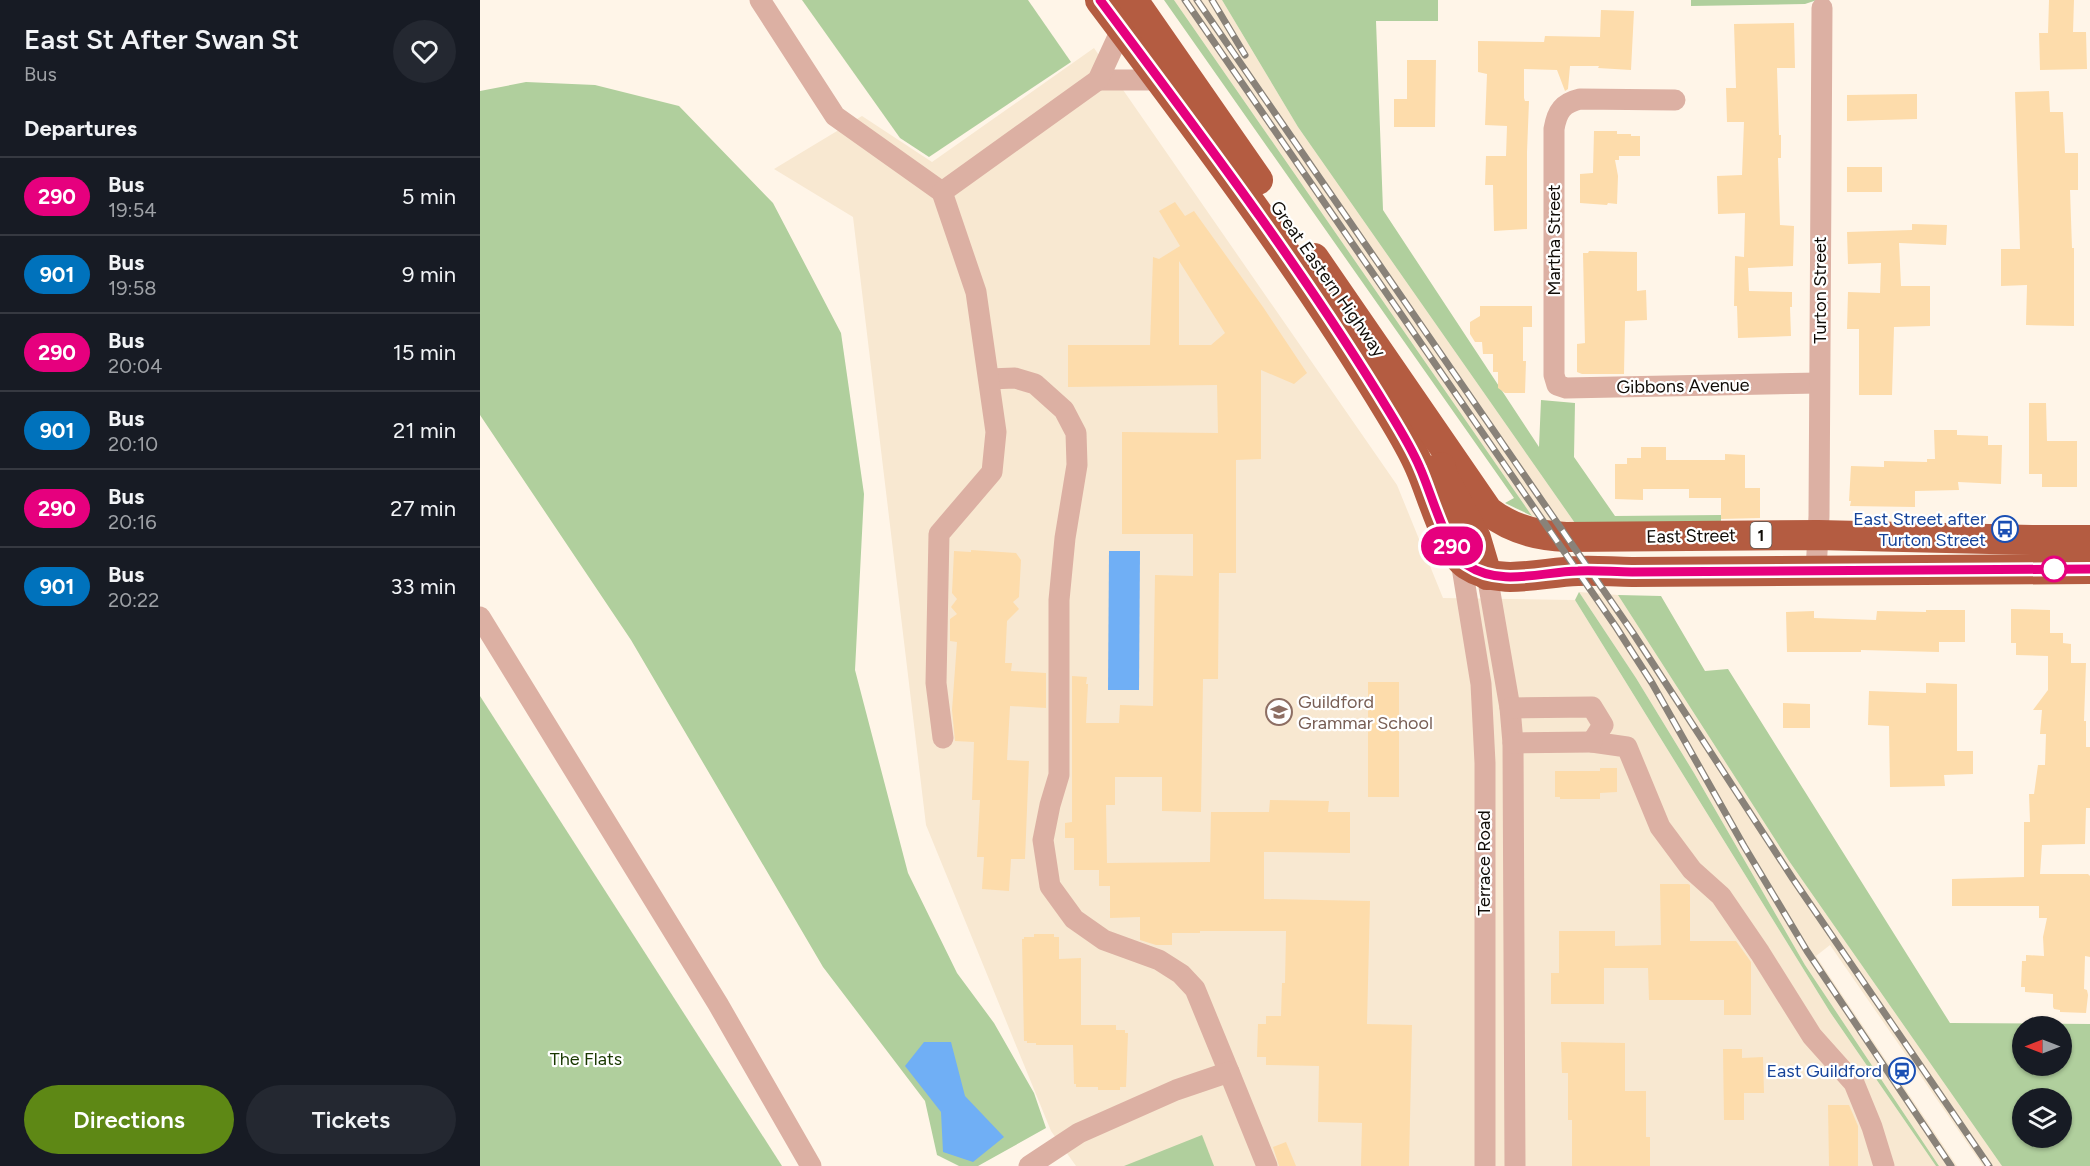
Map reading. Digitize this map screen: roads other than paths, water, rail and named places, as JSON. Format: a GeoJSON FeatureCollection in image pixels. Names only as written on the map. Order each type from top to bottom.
{"type":"FeatureCollection","features":[{"type":"Feature","properties":{"kind":"highway","name":"Great Eastern Highway"},"geometry":{"type":"LineString","coordinates":[[1100,0],[1261,216],[1370,380],[1407,442],[1432,494],[1451,544],[1474,568]]}},
{"type":"Feature","properties":{"kind":"highway","name":"Great Eastern Highway"},"geometry":{"type":"LineString","coordinates":[[1133,0],[1440,443]]}},
{"type":"Feature","properties":{"kind":"highway","name":"East Street"},"geometry":{"type":"LineString","coordinates":[[1440,443],[1488,511],[1533,534],[1566,537],[1818,535],[2090,540]]}},
{"type":"Feature","properties":{"kind":"highway"},"geometry":{"type":"LineString","coordinates":[[1440,443],[1442,474],[1476,538],[1474,568]]}},
{"type":"Feature","properties":{"kind":"highway","name":"East Street"},"geometry":{"type":"LineString","coordinates":[[1474,568],[1513,577],[1578,571],[2090,569]]}},
{"type":"Feature","properties":{"kind":"street"},"geometry":{"type":"LineString","coordinates":[[760,0],[835,116],[942,192],[976,292],[996,432],[992,472],[939,534],[936,683],[943,738]]}},
{"type":"Feature","properties":{"kind":"street","name":"Turton Street"},"geometry":{"type":"LineString","coordinates":[[1816,571],[1820,383],[1822,9]]}},
{"type":"Feature","properties":{"kind":"street"},"geometry":{"type":"LineString","coordinates":[[942,192],[1098,80],[1122,28]]}},
{"type":"Feature","properties":{"kind":"street"},"geometry":{"type":"LineString","coordinates":[[1098,80],[1159,80]]}},
{"type":"Feature","properties":{"kind":"street","name":"Martha Street"},"geometry":{"type":"LineString","coordinates":[[1554,375],[1554,129],[1556,116],[1570,101],[1580,99],[1675,100]]}},
{"type":"Feature","properties":{"kind":"street","name":"Gibbons Avenue"},"geometry":{"type":"LineString","coordinates":[[1554,375],[1557,385],[1566,388],[1820,383]]}},
{"type":"Feature","properties":{"kind":"street"},"geometry":{"type":"LineString","coordinates":[[989,379],[1015,378],[1035,384],[1064,410],[1076,433],[1077,465],[1065,538],[1059,600],[1059,775],[1043,840],[1050,886],[1074,919],[1104,940],[1159,960],[1181,974],[1196,989],[1267,1166]]}},
{"type":"Feature","properties":{"kind":"street","name":"Terrace Road"},"geometry":{"type":"LineString","coordinates":[[1474,568],[1510,708],[1513,743],[1515,1166]]}},
{"type":"Feature","properties":{"kind":"street","name":"Terrace Road"},"geometry":{"type":"LineString","coordinates":[[1474,568],[1485,763],[1485,1166]]}},
{"type":"Feature","properties":{"kind":"street"},"geometry":{"type":"LineString","coordinates":[[480,617],[718,1004],[811,1166]]}},
{"type":"Feature","properties":{"kind":"street"},"geometry":{"type":"LineString","coordinates":[[1510,708],[1592,706],[1603,725],[1592,742]]}},
{"type":"Feature","properties":{"kind":"street"},"geometry":{"type":"LineString","coordinates":[[1513,743],[1592,742],[1628,747],[1660,826],[1692,870],[1721,896],[1812,1035],[1854,1083],[1872,1127],[1884,1166]]}},
{"type":"Feature","properties":{"kind":"street"},"geometry":{"type":"LineString","coordinates":[[1029,1166],[1079,1134],[1176,1090],[1229,1072]]}},
{"type":"Feature","properties":{"kind":"water"},"geometry":{"type":"Polygon","coordinates":[[[1109,551],[1140,551],[1139,690],[1108,690],[1109,551]]]}},
{"type":"Feature","properties":{"kind":"water"},"geometry":{"type":"Polygon","coordinates":[[[924,1042],[951,1042],[965,1096],[1004,1137],[973,1162],[943,1152],[941,1112],[905,1066],[924,1042]]]}},
{"type":"Feature","properties":{"kind":"railway"},"geometry":{"type":"LineString","coordinates":[[1185,0],[1616,627],[1652,683],[1744,846],[1807,951],[1951,1166]]}},
{"type":"Feature","properties":{"kind":"railway"},"geometry":{"type":"LineString","coordinates":[[1197,0],[1633,633],[1793,879],[1989,1166]]}},
{"type":"Feature","properties":{"kind":"railway"},"geometry":{"type":"LineString","coordinates":[[1212,0],[1245,55]]}},
{"type":"Feature","properties":{"kind":"place","name":"East Street after Turton Street"},"geometry":{"type":"Point","coordinates":[2005,529]}},
{"type":"Feature","properties":{"kind":"place","name":"Guildford Grammar School"},"geometry":{"type":"Point","coordinates":[1279,712]}},
{"type":"Feature","properties":{"kind":"place","name":"East Guildford"},"geometry":{"type":"Point","coordinates":[1902,1071]}},
{"type":"Feature","properties":{"kind":"park label","name":"The Flats"},"geometry":{"type":"Point","coordinates":[586,1059]}}]}
